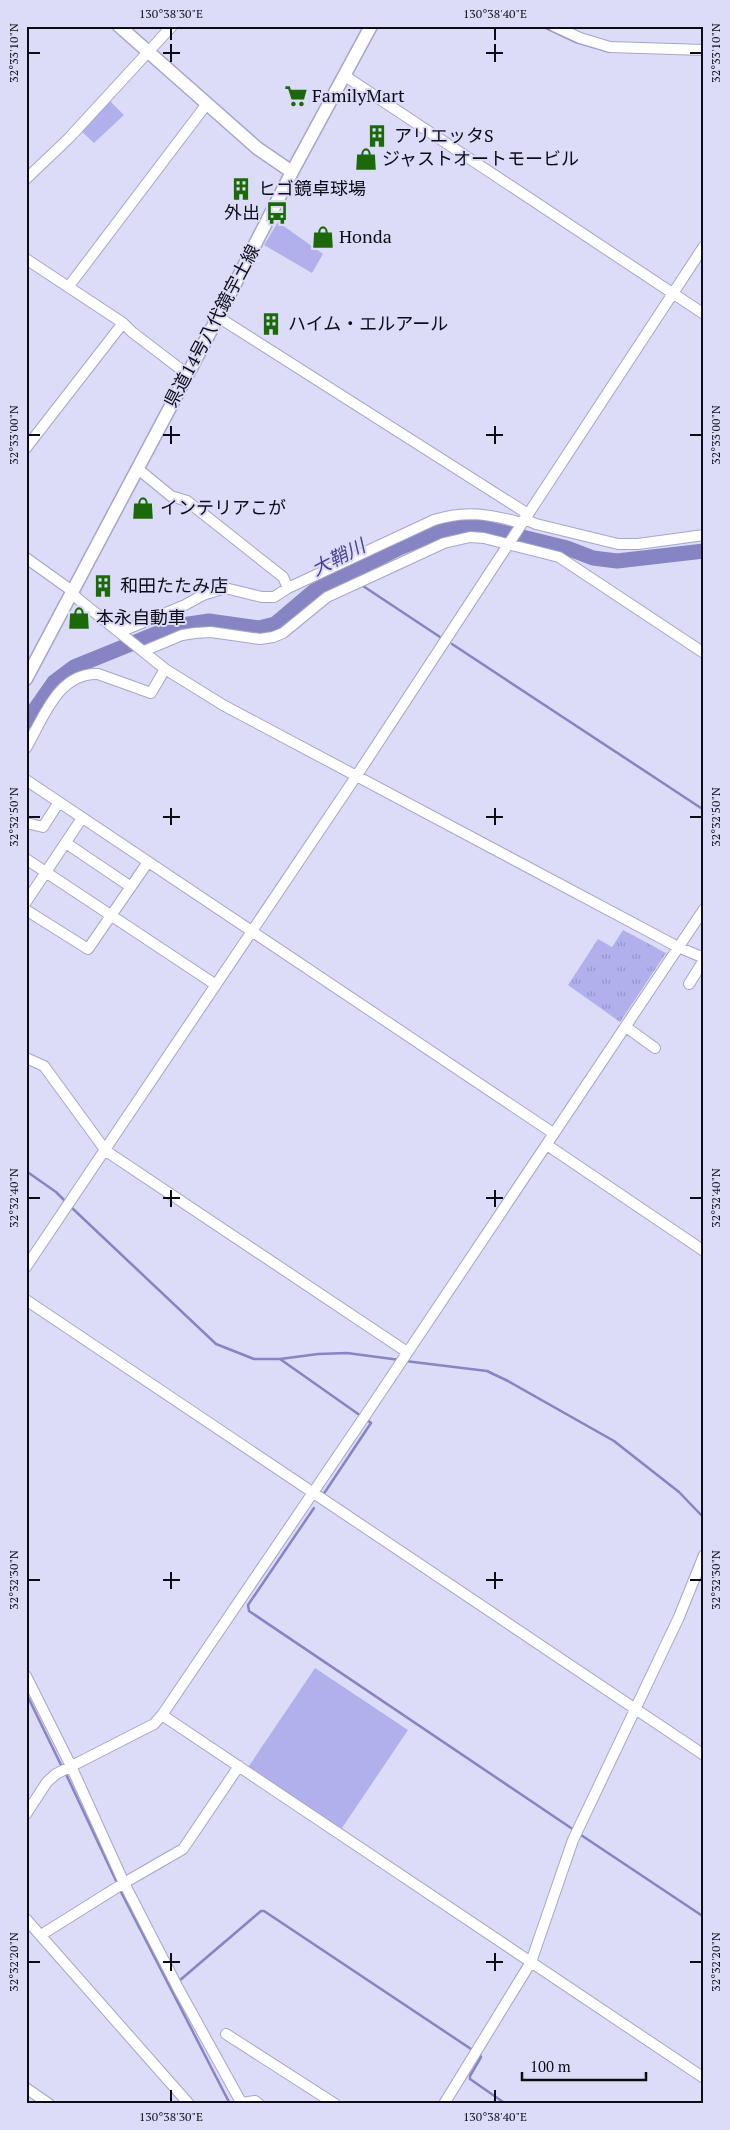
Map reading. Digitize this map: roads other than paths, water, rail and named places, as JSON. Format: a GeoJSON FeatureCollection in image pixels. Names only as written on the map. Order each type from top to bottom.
{"type":"FeatureCollection","features":[{"type":"Feature","properties":{"kind":"main road"},"geometry":{"type":"LineString","coordinates":[[118,26],[257,148],[292,172]]}},
{"type":"Feature","properties":{"kind":"main road","name":"県道14号八代鏡宇土線"},"geometry":{"type":"LineString","coordinates":[[26,679],[218,317],[292,172],[371,26]]}},
{"type":"Feature","properties":{"kind":"street"},"geometry":{"type":"LineString","coordinates":[[26,179],[69,138],[172,26]]}},
{"type":"Feature","properties":{"kind":"street"},"geometry":{"type":"LineString","coordinates":[[554,26],[580,38],[610,47],[704,50]]}},
{"type":"Feature","properties":{"kind":"street"},"geometry":{"type":"LineString","coordinates":[[345,76],[704,314]]}},
{"type":"Feature","properties":{"kind":"street"},"geometry":{"type":"LineString","coordinates":[[69,286],[206,105]]}},
{"type":"Feature","properties":{"kind":"street"},"geometry":{"type":"LineString","coordinates":[[26,1267],[252,932],[704,246]]}},
{"type":"Feature","properties":{"kind":"street"},"geometry":{"type":"LineString","coordinates":[[26,259],[124,323],[132,332],[187,374]]}},
{"type":"Feature","properties":{"kind":"street"},"geometry":{"type":"LineString","coordinates":[[218,317],[523,521]]}},
{"type":"Feature","properties":{"kind":"street"},"geometry":{"type":"LineString","coordinates":[[26,448],[124,323]]}},
{"type":"Feature","properties":{"kind":"street"},"geometry":{"type":"LineString","coordinates":[[138,469],[171,496],[187,501],[283,577],[288,588]]}},
{"type":"Feature","properties":{"kind":"street"},"geometry":{"type":"LineString","coordinates":[[122,634],[203,595],[225,588],[268,598],[274,597],[288,588],[434,520],[450,515],[468,513],[495,515],[618,544],[638,544],[704,535]]}},
{"type":"Feature","properties":{"kind":"street"},"geometry":{"type":"LineString","coordinates":[[142,649],[182,635],[195,633],[212,632],[260,639],[273,637],[282,633],[317,603],[455,540],[470,537],[484,538],[559,557],[704,653]]}},
{"type":"Feature","properties":{"kind":"street"},"geometry":{"type":"LineString","coordinates":[[26,558],[165,669],[223,705],[678,947],[704,959],[689,984]]}},
{"type":"Feature","properties":{"kind":"street"},"geometry":{"type":"LineString","coordinates":[[26,748],[58,692],[66,684],[88,674],[98,674],[151,693],[165,669]]}},
{"type":"Feature","properties":{"kind":"street"},"geometry":{"type":"LineString","coordinates":[[26,780],[553,1133]]}},
{"type":"Feature","properties":{"kind":"street"},"geometry":{"type":"LineString","coordinates":[[26,823],[43,827],[59,802]]}},
{"type":"Feature","properties":{"kind":"street"},"geometry":{"type":"LineString","coordinates":[[26,902],[82,818]]}},
{"type":"Feature","properties":{"kind":"street"},"geometry":{"type":"LineString","coordinates":[[66,843],[131,887]]}},
{"type":"Feature","properties":{"kind":"street"},"geometry":{"type":"LineString","coordinates":[[26,859],[216,986]]}},
{"type":"Feature","properties":{"kind":"street"},"geometry":{"type":"LineString","coordinates":[[26,910],[88,949],[148,862]]}},
{"type":"Feature","properties":{"kind":"street"},"geometry":{"type":"LineString","coordinates":[[26,1814],[47,1782],[65,1769],[154,1724],[162,1714],[369,1410],[704,909]]}},
{"type":"Feature","properties":{"kind":"street"},"geometry":{"type":"LineString","coordinates":[[626,1027],[655,1048]]}},
{"type":"Feature","properties":{"kind":"street"},"geometry":{"type":"LineString","coordinates":[[26,1058],[44,1066],[106,1151],[406,1353]]}},
{"type":"Feature","properties":{"kind":"street"},"geometry":{"type":"LineString","coordinates":[[547,1144],[704,1252]]}},
{"type":"Feature","properties":{"kind":"street"},"geometry":{"type":"LineString","coordinates":[[26,1300],[704,1755]]}},
{"type":"Feature","properties":{"kind":"street"},"geometry":{"type":"LineString","coordinates":[[444,2104],[531,1962],[573,1840],[679,1617],[704,1555]]}},
{"type":"Feature","properties":{"kind":"street"},"geometry":{"type":"LineString","coordinates":[[26,1676],[65,1769],[178,1988],[242,2104],[255,2101],[259,2104]]}},
{"type":"Feature","properties":{"kind":"street"},"geometry":{"type":"LineString","coordinates":[[162,1714],[704,2078]]}},
{"type":"Feature","properties":{"kind":"street"},"geometry":{"type":"LineString","coordinates":[[41,1935],[183,1849],[239,1766]]}},
{"type":"Feature","properties":{"kind":"street"},"geometry":{"type":"LineString","coordinates":[[26,1919],[188,2104]]}},
{"type":"Feature","properties":{"kind":"street"},"geometry":{"type":"LineString","coordinates":[[226,2034],[335,2104]]}},
{"type":"Feature","properties":{"kind":"street"},"geometry":{"type":"LineString","coordinates":[[26,2088],[49,2104]]}},
{"type":"Feature","properties":{"kind":"waterway"},"geometry":{"type":"LineString","coordinates":[[542,26],[576,42],[610,52]]}},
{"type":"Feature","properties":{"kind":"waterway","name":"大鞘川"},"geometry":{"type":"LineString","coordinates":[[26,722],[54,682],[74,667],[175,626],[209,621],[259,628],[275,624],[314,591],[399,548],[450,528],[473,525],[567,548],[593,558],[617,561],[704,551]]}},
{"type":"Feature","properties":{"kind":"waterway"},"geometry":{"type":"LineString","coordinates":[[347,575],[355,581]]}},
{"type":"Feature","properties":{"kind":"waterway"},"geometry":{"type":"LineString","coordinates":[[360,584],[440,637]]}},
{"type":"Feature","properties":{"kind":"waterway"},"geometry":{"type":"LineString","coordinates":[[452,644],[704,810]]}},
{"type":"Feature","properties":{"kind":"waterway"},"geometry":{"type":"LineString","coordinates":[[26,1171],[56,1192],[67,1203]]}},
{"type":"Feature","properties":{"kind":"waterway"},"geometry":{"type":"LineString","coordinates":[[71,1207],[216,1344],[254,1359],[280,1359],[318,1354],[347,1353],[400,1360]]}},
{"type":"Feature","properties":{"kind":"waterway"},"geometry":{"type":"LineString","coordinates":[[280,1359],[361,1416]]}},
{"type":"Feature","properties":{"kind":"waterway"},"geometry":{"type":"LineString","coordinates":[[405,1361],[487,1371],[508,1381],[614,1441],[679,1492],[704,1518]]}},
{"type":"Feature","properties":{"kind":"waterway"},"geometry":{"type":"LineString","coordinates":[[323,1495],[371,1423],[366,1419]]}},
{"type":"Feature","properties":{"kind":"waterway"},"geometry":{"type":"LineString","coordinates":[[314,1508],[248,1605],[249,1611],[574,1830]]}},
{"type":"Feature","properties":{"kind":"waterway"},"geometry":{"type":"LineString","coordinates":[[26,1693],[62,1767]]}},
{"type":"Feature","properties":{"kind":"waterway"},"geometry":{"type":"LineString","coordinates":[[65,1772],[118,1885]]}},
{"type":"Feature","properties":{"kind":"waterway"},"geometry":{"type":"LineString","coordinates":[[578,1833],[704,1917]]}},
{"type":"Feature","properties":{"kind":"waterway"},"geometry":{"type":"LineString","coordinates":[[120,1890],[230,2104]]}},
{"type":"Feature","properties":{"kind":"waterway"},"geometry":{"type":"LineString","coordinates":[[179,1981],[261,1911],[264,1911],[471,2049]]}},
{"type":"Feature","properties":{"kind":"waterway"},"geometry":{"type":"LineString","coordinates":[[480,2055],[481,2057],[470,2079],[506,2104]]}},
{"type":"Feature","properties":{"kind":"place","name":"FamilyMart"},"geometry":{"type":"Point","coordinates":[296,96]}},
{"type":"Feature","properties":{"kind":"place","name":"アリエッタS"},"geometry":{"type":"Point","coordinates":[377,136]}},
{"type":"Feature","properties":{"kind":"place","name":"ジャストオートモービル"},"geometry":{"type":"Point","coordinates":[366,159]}},
{"type":"Feature","properties":{"kind":"place","name":"ヒゴ鏡卓球場"},"geometry":{"type":"Point","coordinates":[241,189]}},
{"type":"Feature","properties":{"kind":"place","name":"外出"},"geometry":{"type":"Point","coordinates":[277,213]}},
{"type":"Feature","properties":{"kind":"place","name":"Honda"},"geometry":{"type":"Point","coordinates":[323,237]}},
{"type":"Feature","properties":{"kind":"place","name":"ハイム・エルアール"},"geometry":{"type":"Point","coordinates":[271,324]}},
{"type":"Feature","properties":{"kind":"place","name":"インテリアこが"},"geometry":{"type":"Point","coordinates":[143,508]}},
{"type":"Feature","properties":{"kind":"place","name":"和田たたみ店"},"geometry":{"type":"Point","coordinates":[103,586]}},
{"type":"Feature","properties":{"kind":"place","name":"本永自動車"},"geometry":{"type":"Point","coordinates":[79,618]}}]}
